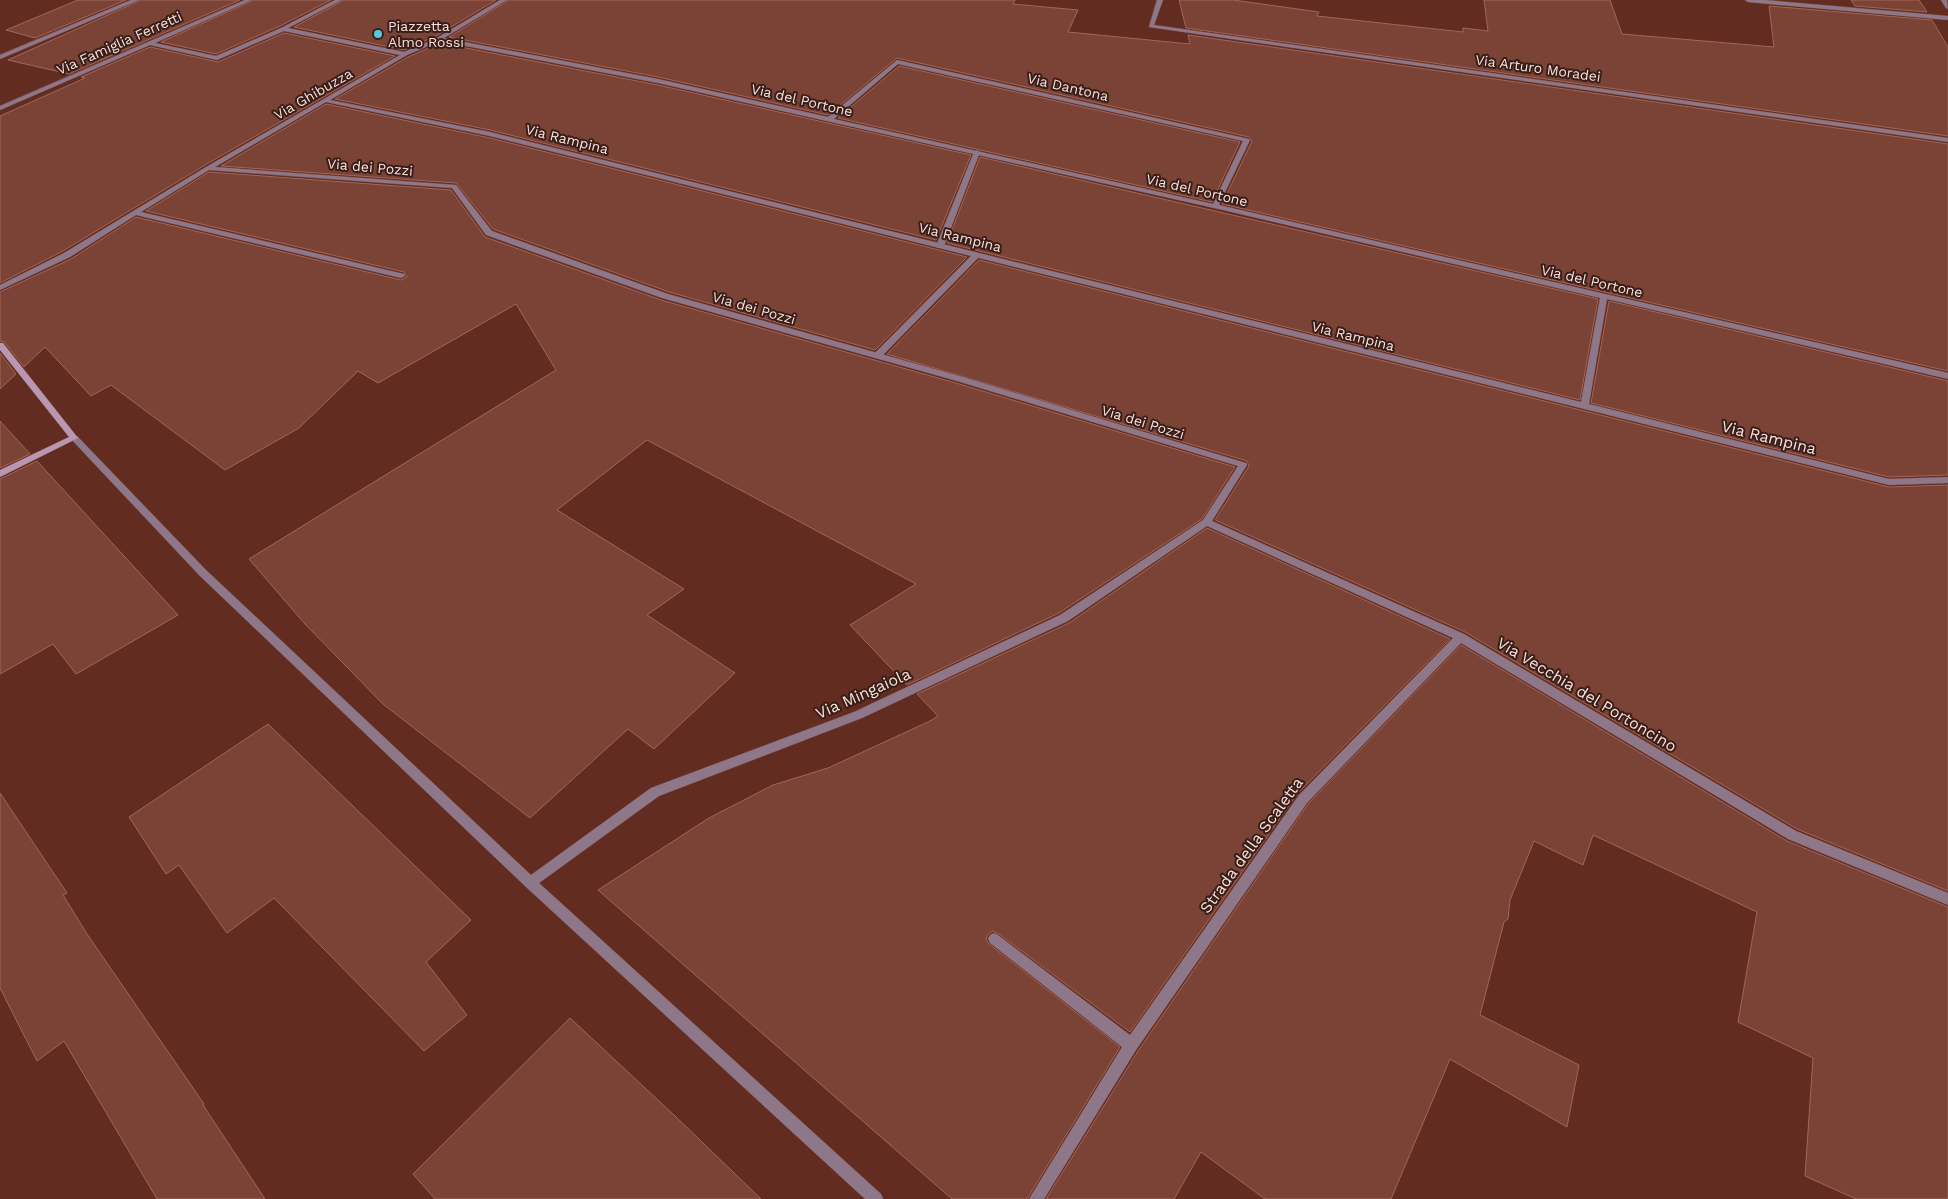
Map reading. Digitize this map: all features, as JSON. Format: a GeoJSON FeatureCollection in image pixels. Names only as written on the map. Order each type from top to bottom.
{"type":"FeatureCollection","features":[{"type":"Feature","properties":{"kind":"street"},"geometry":{"type":"LineString","coordinates":[[0,57],[136,0]]}},
{"type":"Feature","properties":{"kind":"street","name":"Via Famiglia Ferretti"},"geometry":{"type":"LineString","coordinates":[[0,108],[249,0]]}},
{"type":"Feature","properties":{"kind":"street"},"geometry":{"type":"LineString","coordinates":[[149,43],[217,58],[282,29],[339,0]]}},
{"type":"Feature","properties":{"kind":"street","name":"Via Ghibuzza"},"geometry":{"type":"LineString","coordinates":[[0,288],[67,255],[208,168],[405,54],[439,38],[504,0]]}},
{"type":"Feature","properties":{"kind":"street","name":"Via Arturo Moradei"},"geometry":{"type":"LineString","coordinates":[[1160,0],[1151,26],[1948,140]]}},
{"type":"Feature","properties":{"kind":"street"},"geometry":{"type":"LineString","coordinates":[[1748,0],[1948,18]]}},
{"type":"Feature","properties":{"kind":"street"},"geometry":{"type":"LineString","coordinates":[[1944,0],[1948,7]]}},
{"type":"Feature","properties":{"kind":"street"},"geometry":{"type":"LineString","coordinates":[[282,29],[405,54]]}},
{"type":"Feature","properties":{"kind":"street","name":"Via del Portone"},"geometry":{"type":"LineString","coordinates":[[439,38],[658,80],[1215,206],[1948,376]]}},
{"type":"Feature","properties":{"kind":"street","name":"Via Dantona"},"geometry":{"type":"LineString","coordinates":[[830,119],[898,62],[1248,140],[1215,206]]}},
{"type":"Feature","properties":{"kind":"street","name":"Via Rampina"},"geometry":{"type":"LineString","coordinates":[[328,100],[490,134],[1889,482],[1948,480]]}},
{"type":"Feature","properties":{"kind":"street"},"geometry":{"type":"LineString","coordinates":[[940,246],[977,152]]}},
{"type":"Feature","properties":{"kind":"street","name":"Via dei Pozzi"},"geometry":{"type":"LineString","coordinates":[[208,168],[454,186],[489,233],[665,296],[877,356],[1243,465],[1206,522]]}},
{"type":"Feature","properties":{"kind":"street"},"geometry":{"type":"LineString","coordinates":[[136,213],[401,276]]}},
{"type":"Feature","properties":{"kind":"street"},"geometry":{"type":"LineString","coordinates":[[877,356],[977,255]]}},
{"type":"Feature","properties":{"kind":"street"},"geometry":{"type":"LineString","coordinates":[[1584,407],[1604,296]]}},
{"type":"Feature","properties":{"kind":"street"},"geometry":{"type":"LineString","coordinates":[[0,345],[74,438],[203,573],[530,883],[876,1199]]}},
{"type":"Feature","properties":{"kind":"street"},"geometry":{"type":"LineString","coordinates":[[0,474],[74,438]]}},
{"type":"Feature","properties":{"kind":"street","name":"Via Vecchia del Portoncino"},"geometry":{"type":"LineString","coordinates":[[1206,522],[1460,637],[1792,835],[1948,899]]}},
{"type":"Feature","properties":{"kind":"street","name":"Via Mingaiola"},"geometry":{"type":"LineString","coordinates":[[530,883],[655,792],[858,715],[1064,618],[1206,522]]}},
{"type":"Feature","properties":{"kind":"street","name":"Strada della Scaletta"},"geometry":{"type":"LineString","coordinates":[[1036,1199],[1131,1045],[1303,798],[1460,637]]}},
{"type":"Feature","properties":{"kind":"street"},"geometry":{"type":"LineString","coordinates":[[994,938],[1131,1045]]}},
{"type":"Feature","properties":{"kind":"building"},"geometry":{"type":"Polygon","coordinates":[[[78,0],[126,0],[35,38],[6,30],[78,0]]]}},
{"type":"Feature","properties":{"kind":"building"},"geometry":{"type":"Polygon","coordinates":[[[141,0],[240,0],[69,74],[8,60],[141,0]]]}},
{"type":"Feature","properties":{"kind":"building"},"geometry":{"type":"Polygon","coordinates":[[[254,0],[331,0],[280,26],[216,54],[161,42],[254,0]]]}},
{"type":"Feature","properties":{"kind":"building"},"geometry":{"type":"Polygon","coordinates":[[[344,0],[496,0],[436,36],[404,50],[294,27],[344,0]]]}},
{"type":"Feature","properties":{"kind":"building"},"geometry":{"type":"Polygon","coordinates":[[[509,0],[1015,0],[1013,4],[1078,10],[1068,32],[1190,44],[1188,35],[1948,144],[1948,371],[1222,204],[1252,141],[1249,137],[897,58],[828,115],[658,77],[449,37],[509,0]]]}},
{"type":"Feature","properties":{"kind":"building"},"geometry":{"type":"Polygon","coordinates":[[[1179,0],[1233,0],[1319,12],[1317,16],[1463,32],[1463,28],[1488,31],[1484,0],[1610,0],[1622,34],[1774,47],[1769,6],[1932,20],[1948,47],[1948,136],[1186,28],[1179,0]]]}},
{"type":"Feature","properties":{"kind":"building"},"geometry":{"type":"Polygon","coordinates":[[[1851,0],[1919,0],[1927,12],[1855,6],[1851,0]]]}},
{"type":"Feature","properties":{"kind":"building"},"geometry":{"type":"Polygon","coordinates":[[[284,33],[395,56],[205,165],[63,251],[0,283],[0,116],[85,78],[81,77],[150,47],[218,62],[284,33]]]}},
{"type":"Feature","properties":{"kind":"building"},"geometry":{"type":"Polygon","coordinates":[[[440,43],[658,85],[971,155],[936,240],[490,130],[335,99],[408,57],[440,43]]]}},
{"type":"Feature","properties":{"kind":"building"},"geometry":{"type":"Polygon","coordinates":[[[899,66],[1240,142],[1212,202],[838,118],[899,66]]]}},
{"type":"Feature","properties":{"kind":"building"},"geometry":{"type":"Polygon","coordinates":[[[326,104],[490,138],[967,257],[875,350],[669,292],[493,229],[456,183],[221,166],[326,104]]]}},
{"type":"Feature","properties":{"kind":"building"},"geometry":{"type":"Polygon","coordinates":[[[980,157],[1598,299],[1580,400],[947,243],[980,157]]]}},
{"type":"Feature","properties":{"kind":"building"},"geometry":{"type":"Polygon","coordinates":[[[209,172],[451,190],[485,237],[661,300],[956,383],[1235,467],[1202,519],[1059,613],[907,685],[850,625],[916,584],[647,440],[557,510],[684,589],[647,615],[735,673],[654,749],[628,729],[530,818],[383,704],[305,624],[249,559],[556,370],[516,304],[378,383],[358,371],[299,428],[225,470],[111,385],[91,396],[45,347],[24,367],[4,342],[0,341],[0,292],[71,259],[136,217],[401,280],[407,277],[404,272],[146,211],[209,172]]]}},
{"type":"Feature","properties":{"kind":"building"},"geometry":{"type":"Polygon","coordinates":[[[979,260],[1889,487],[1948,485],[1948,891],[1797,829],[1465,632],[1215,520],[1249,466],[1247,461],[887,354],[979,260]]]}},
{"type":"Feature","properties":{"kind":"building"},"geometry":{"type":"Polygon","coordinates":[[[1609,301],[1948,381],[1948,475],[1889,477],[1591,403],[1609,301]]]}},
{"type":"Feature","properties":{"kind":"building"},"geometry":{"type":"Polygon","coordinates":[[[0,353],[16,374],[0,389],[0,353]]]}},
{"type":"Feature","properties":{"kind":"building"},"geometry":{"type":"Polygon","coordinates":[[[0,421],[30,454],[0,468],[0,421]]]}},
{"type":"Feature","properties":{"kind":"building"},"geometry":{"type":"Polygon","coordinates":[[[37,461],[178,615],[76,674],[53,644],[0,674],[0,479],[37,461]]]}},
{"type":"Feature","properties":{"kind":"building"},"geometry":{"type":"Polygon","coordinates":[[[1207,528],[1450,639],[1297,794],[1130,1032],[999,934],[993,931],[988,934],[986,940],[989,944],[1120,1047],[1027,1199],[952,1199],[598,890],[709,818],[773,785],[828,768],[930,721],[938,716],[917,694],[1069,623],[1207,528]]]}},
{"type":"Feature","properties":{"kind":"building"},"geometry":{"type":"Polygon","coordinates":[[[1461,645],[1787,841],[1948,907],[1948,1199],[1856,1199],[1805,1176],[1813,1058],[1738,1022],[1757,912],[1593,835],[1583,865],[1534,841],[1510,900],[1508,919],[1504,922],[1480,1015],[1579,1065],[1567,1127],[1450,1059],[1391,1199],[1265,1199],[1201,1152],[1174,1199],[1046,1199],[1138,1051],[1308,804],[1461,645]]]}},
{"type":"Feature","properties":{"kind":"building"},"geometry":{"type":"Polygon","coordinates":[[[268,724],[471,920],[426,962],[467,1015],[424,1051],[274,898],[227,933],[179,865],[166,874],[129,817],[268,724]]]}},
{"type":"Feature","properties":{"kind":"building"},"geometry":{"type":"Polygon","coordinates":[[[0,793],[67,893],[63,895],[87,934],[204,1104],[265,1199],[157,1199],[64,1041],[37,1061],[0,988],[0,793]]]}},
{"type":"Feature","properties":{"kind":"building"},"geometry":{"type":"Polygon","coordinates":[[[570,1018],[761,1199],[435,1199],[413,1174],[570,1018]]]}},
{"type":"Feature","properties":{"kind":"place","name":"Piazzetta Almo Rossi"},"geometry":{"type":"Point","coordinates":[378,34]}}]}
